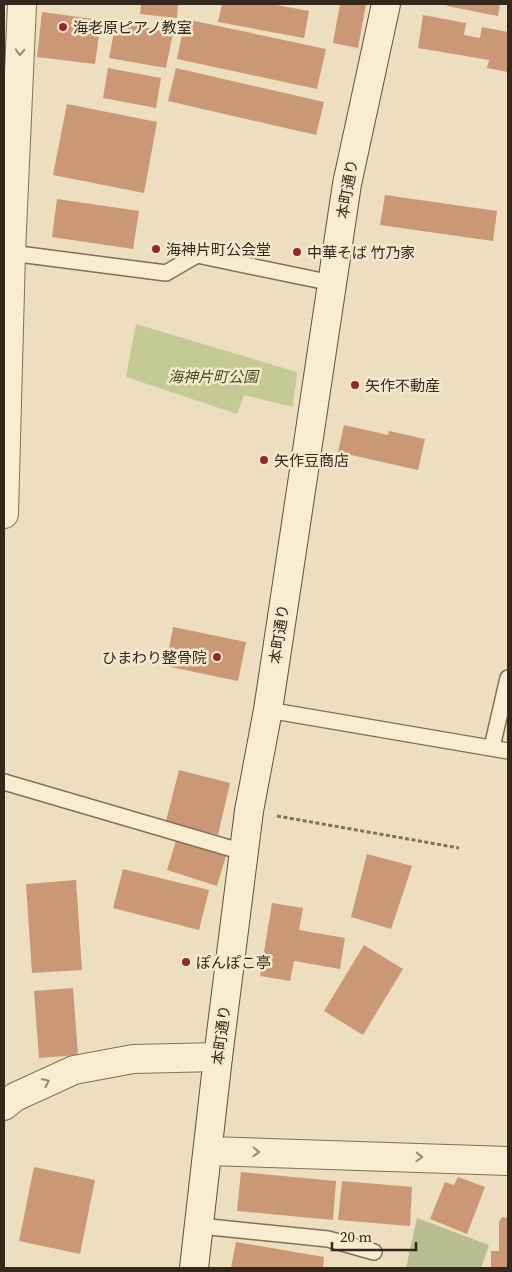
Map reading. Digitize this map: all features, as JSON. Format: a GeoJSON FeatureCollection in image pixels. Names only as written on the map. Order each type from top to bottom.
{"type":"FeatureCollection","features":[{"type":"Feature","properties":{"kind":"street"},"geometry":{"type":"LineString","coordinates":[[4,514],[11,253],[22,4]]}},
{"type":"Feature","properties":{"kind":"street","name":"本町通り"},"geometry":{"type":"LineString","coordinates":[[194,1268],[249,811],[268,710],[347,184],[386,4]]}},
{"type":"Feature","properties":{"kind":"street"},"geometry":{"type":"LineString","coordinates":[[4,1106],[15,1097],[74,1070],[133,1059],[218,1057]]}},
{"type":"Feature","properties":{"kind":"street"},"geometry":{"type":"LineString","coordinates":[[208,1151],[508,1161]]}},
{"type":"Feature","properties":{"kind":"lane"},"geometry":{"type":"LineString","coordinates":[[11,253],[166,273],[197,255],[332,284]]}},
{"type":"Feature","properties":{"kind":"lane"},"geometry":{"type":"LineString","coordinates":[[492,747],[508,678]]}},
{"type":"Feature","properties":{"kind":"lane"},"geometry":{"type":"LineString","coordinates":[[268,710],[508,751]]}},
{"type":"Feature","properties":{"kind":"lane"},"geometry":{"type":"LineString","coordinates":[[4,782],[243,852]]}},
{"type":"Feature","properties":{"kind":"lane"},"geometry":{"type":"LineString","coordinates":[[200,1226],[328,1239],[374,1252]]}},
{"type":"Feature","properties":{"kind":"path"},"geometry":{"type":"LineString","coordinates":[[249,811],[459,848]]}},
{"type":"Feature","properties":{"kind":"green space","name":"海神片町公園"},"geometry":{"type":"Polygon","coordinates":[[[136,324],[297,372],[293,407],[244,395],[237,414],[126,377],[136,324]]]}},
{"type":"Feature","properties":{"kind":"green space"},"geometry":{"type":"Polygon","coordinates":[[[417,1218],[489,1245],[481,1268],[406,1268],[417,1218]]]}},
{"type":"Feature","properties":{"kind":"building"},"geometry":{"type":"Polygon","coordinates":[[[141,4],[178,4],[177,18],[140,14],[141,4]]]}},
{"type":"Feature","properties":{"kind":"building"},"geometry":{"type":"Polygon","coordinates":[[[222,4],[271,4],[309,11],[304,38],[218,22],[222,4]]]}},
{"type":"Feature","properties":{"kind":"building"},"geometry":{"type":"Polygon","coordinates":[[[340,4],[366,4],[358,48],[333,43],[340,4]]]}},
{"type":"Feature","properties":{"kind":"building"},"geometry":{"type":"Polygon","coordinates":[[[448,4],[500,4],[498,16],[447,6],[448,4]]]}},
{"type":"Feature","properties":{"kind":"building"},"geometry":{"type":"Polygon","coordinates":[[[42,12],[101,20],[95,64],[37,57],[42,12]]]}},
{"type":"Feature","properties":{"kind":"building"},"geometry":{"type":"Polygon","coordinates":[[[423,15],[466,23],[464,35],[480,38],[482,27],[508,32],[508,72],[487,68],[489,60],[418,48],[423,15]]]}},
{"type":"Feature","properties":{"kind":"building"},"geometry":{"type":"Polygon","coordinates":[[[185,19],[326,49],[317,89],[177,59],[185,19]]]}},
{"type":"Feature","properties":{"kind":"building"},"geometry":{"type":"Polygon","coordinates":[[[116,22],[173,33],[166,68],[109,58],[116,22]]]}},
{"type":"Feature","properties":{"kind":"building"},"geometry":{"type":"Polygon","coordinates":[[[108,68],[161,78],[156,108],[103,98],[108,68]]]}},
{"type":"Feature","properties":{"kind":"building"},"geometry":{"type":"Polygon","coordinates":[[[176,68],[324,102],[316,135],[168,101],[176,68]]]}},
{"type":"Feature","properties":{"kind":"building"},"geometry":{"type":"Polygon","coordinates":[[[67,104],[157,122],[144,193],[53,175],[67,104]]]}},
{"type":"Feature","properties":{"kind":"building"},"geometry":{"type":"Polygon","coordinates":[[[385,195],[497,211],[493,241],[380,225],[385,195]]]}},
{"type":"Feature","properties":{"kind":"building"},"geometry":{"type":"Polygon","coordinates":[[[57,199],[139,211],[133,249],[52,237],[57,199]]]}},
{"type":"Feature","properties":{"kind":"building"},"geometry":{"type":"Polygon","coordinates":[[[344,425],[388,435],[389,431],[425,439],[418,470],[338,452],[344,425]]]}},
{"type":"Feature","properties":{"kind":"building"},"geometry":{"type":"Polygon","coordinates":[[[173,627],[246,642],[238,681],[166,666],[173,627]]]}},
{"type":"Feature","properties":{"kind":"building"},"geometry":{"type":"Polygon","coordinates":[[[179,770],[230,783],[218,835],[166,821],[179,770]]]}},
{"type":"Feature","properties":{"kind":"building"},"geometry":{"type":"Polygon","coordinates":[[[176,841],[226,856],[217,886],[167,870],[176,841]]]}},
{"type":"Feature","properties":{"kind":"building"},"geometry":{"type":"Polygon","coordinates":[[[367,854],[412,866],[391,929],[351,917],[367,854]]]}},
{"type":"Feature","properties":{"kind":"building"},"geometry":{"type":"Polygon","coordinates":[[[123,869],[209,890],[199,930],[113,908],[123,869]]]}},
{"type":"Feature","properties":{"kind":"building"},"geometry":{"type":"Polygon","coordinates":[[[76,880],[82,970],[32,973],[26,884],[76,880]]]}},
{"type":"Feature","properties":{"kind":"building"},"geometry":{"type":"Polygon","coordinates":[[[272,903],[303,908],[299,930],[345,938],[340,969],[294,961],[290,981],[260,976],[272,903]]]}},
{"type":"Feature","properties":{"kind":"building"},"geometry":{"type":"Polygon","coordinates":[[[364,945],[403,969],[363,1035],[324,1011],[364,945]]]}},
{"type":"Feature","properties":{"kind":"building"},"geometry":{"type":"Polygon","coordinates":[[[73,988],[78,1055],[39,1058],[34,991],[73,988]]]}},
{"type":"Feature","properties":{"kind":"building"},"geometry":{"type":"Polygon","coordinates":[[[34,1167],[95,1180],[80,1254],[19,1241],[34,1167]]]}},
{"type":"Feature","properties":{"kind":"building"},"geometry":{"type":"Polygon","coordinates":[[[241,1172],[336,1181],[333,1220],[237,1211],[241,1172]]]}},
{"type":"Feature","properties":{"kind":"building"},"geometry":{"type":"Polygon","coordinates":[[[458,1177],[485,1187],[467,1234],[430,1219],[445,1182],[454,1185],[458,1177]]]}},
{"type":"Feature","properties":{"kind":"building"},"geometry":{"type":"Polygon","coordinates":[[[342,1181],[412,1187],[410,1226],[338,1220],[342,1181]]]}},
{"type":"Feature","properties":{"kind":"building"},"geometry":{"type":"Polygon","coordinates":[[[502,1217],[508,1218],[508,1268],[491,1268],[491,1251],[499,1251],[499,1222],[502,1217]]]}},
{"type":"Feature","properties":{"kind":"building"},"geometry":{"type":"Polygon","coordinates":[[[236,1242],[324,1257],[323,1268],[231,1268],[236,1242]]]}},
{"type":"Feature","properties":{"kind":"place","name":"海老原ピアノ教室"},"geometry":{"type":"Point","coordinates":[63,27]}},
{"type":"Feature","properties":{"kind":"place","name":"海神片町公会堂"},"geometry":{"type":"Point","coordinates":[156,249]}},
{"type":"Feature","properties":{"kind":"place","name":"中華そば 竹乃家"},"geometry":{"type":"Point","coordinates":[297,252]}},
{"type":"Feature","properties":{"kind":"place","name":"矢作不動産"},"geometry":{"type":"Point","coordinates":[355,385]}},
{"type":"Feature","properties":{"kind":"place","name":"矢作豆商店"},"geometry":{"type":"Point","coordinates":[264,460]}},
{"type":"Feature","properties":{"kind":"place","name":"ひまわり整骨院"},"geometry":{"type":"Point","coordinates":[217,657]}},
{"type":"Feature","properties":{"kind":"place","name":"ぽんぽこ亭"},"geometry":{"type":"Point","coordinates":[186,962]}}]}
